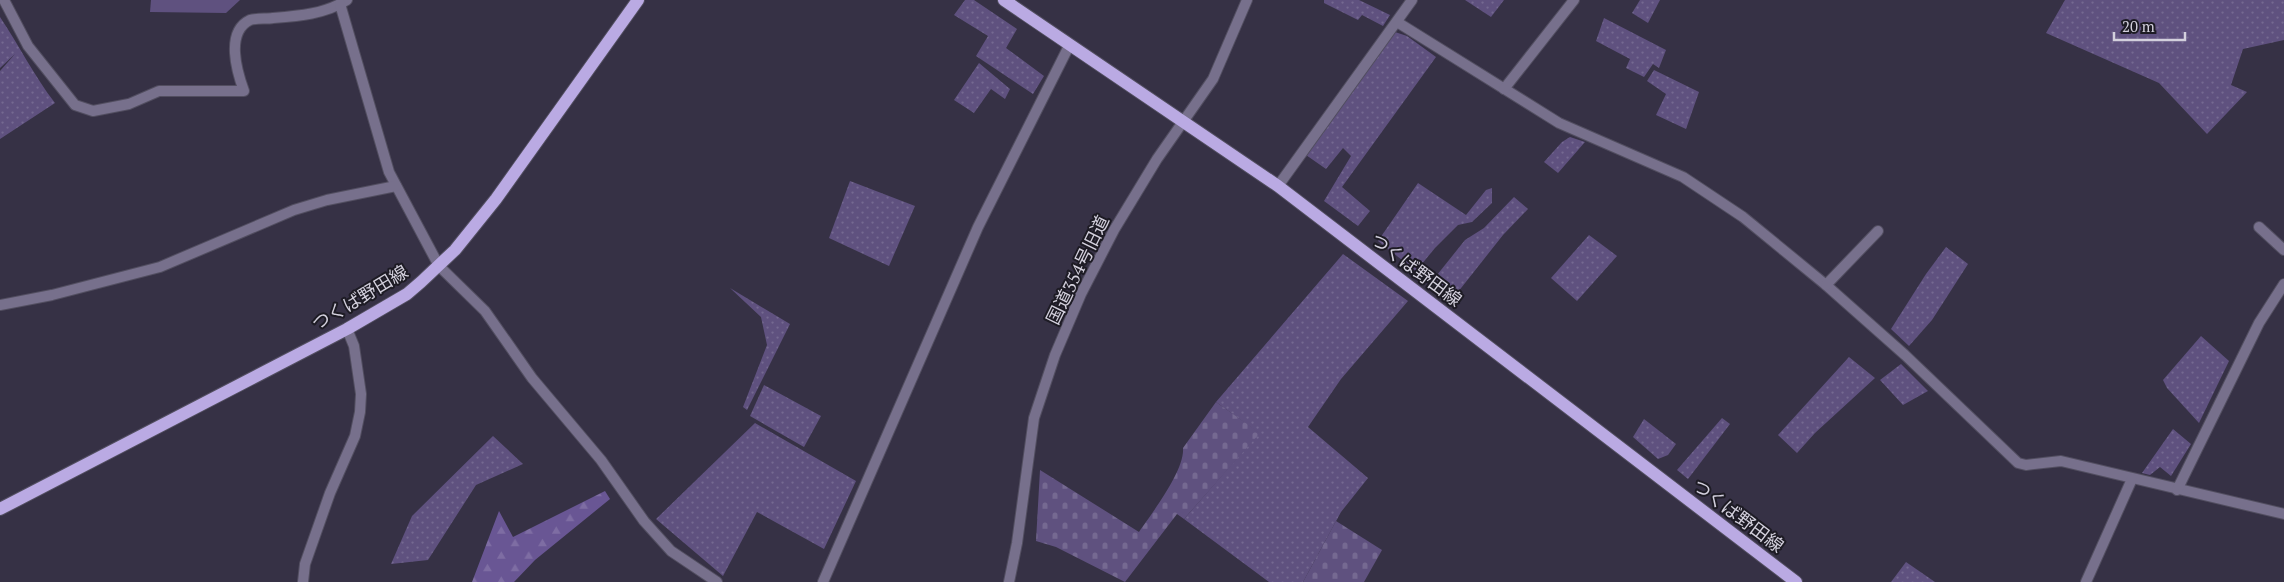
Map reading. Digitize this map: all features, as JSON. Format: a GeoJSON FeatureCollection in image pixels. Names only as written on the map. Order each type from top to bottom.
{"type":"FeatureCollection","features":[{"type":"Feature","properties":{"kind":"main road","name":"つくば野田線"},"geometry":{"type":"LineString","coordinates":[[0,509],[347,329],[407,294],[455,250],[496,199],[638,0]]}},
{"type":"Feature","properties":{"kind":"main road","name":"つくば野田線"},"geometry":{"type":"LineString","coordinates":[[1004,0],[1069,46],[1278,186],[1796,582]]}},
{"type":"Feature","properties":{"kind":"street"},"geometry":{"type":"LineString","coordinates":[[4,0],[28,46],[59,87],[75,105],[93,111],[129,104],[159,91],[244,91],[236,70],[234,45],[241,29],[250,20],[316,13],[344,2],[389,172],[439,266],[485,312],[532,378],[601,460],[644,520],[671,551],[717,582]]}},
{"type":"Feature","properties":{"kind":"street","name":"国道354号旧道"},"geometry":{"type":"LineString","coordinates":[[1009,582],[1017,543],[1034,418],[1055,355],[1080,294],[1114,230],[1157,159],[1213,79],[1247,0]]}},
{"type":"Feature","properties":{"kind":"street"},"geometry":{"type":"LineString","coordinates":[[1278,186],[1412,0]]}},
{"type":"Feature","properties":{"kind":"street"},"geometry":{"type":"LineString","coordinates":[[1504,90],[1574,0]]}},
{"type":"Feature","properties":{"kind":"street"},"geometry":{"type":"LineString","coordinates":[[1397,22],[1559,123],[1683,177],[1744,217],[1826,285],[1905,355],[2018,463],[2026,465],[2061,462],[2284,514]]}},
{"type":"Feature","properties":{"kind":"street"},"geometry":{"type":"LineString","coordinates":[[823,582],[978,227],[1069,46]]}},
{"type":"Feature","properties":{"kind":"street"},"geometry":{"type":"LineString","coordinates":[[0,305],[52,295],[160,267],[294,210],[327,200],[396,186]]}},
{"type":"Feature","properties":{"kind":"street"},"geometry":{"type":"LineString","coordinates":[[2259,227],[2284,250]]}},
{"type":"Feature","properties":{"kind":"street"},"geometry":{"type":"LineString","coordinates":[[1826,285],[1878,231]]}},
{"type":"Feature","properties":{"kind":"street"},"geometry":{"type":"LineString","coordinates":[[2177,490],[2260,324],[2284,284]]}},
{"type":"Feature","properties":{"kind":"street"},"geometry":{"type":"LineString","coordinates":[[303,582],[305,564],[330,493],[355,436],[360,412],[361,394],[354,346],[347,329]]}},
{"type":"Feature","properties":{"kind":"street"},"geometry":{"type":"LineString","coordinates":[[2086,582],[2132,479]]}},
{"type":"Feature","properties":{"kind":"green space"},"geometry":{"type":"Polygon","coordinates":[[[151,0],[240,0],[226,13],[150,12],[151,0]]]}},
{"type":"Feature","properties":{"kind":"green space"},"geometry":{"type":"Polygon","coordinates":[[[965,0],[974,0],[1017,29],[1006,48],[1044,76],[1033,94],[976,56],[988,36],[954,15],[965,0]]]}},
{"type":"Feature","properties":{"kind":"green space"},"geometry":{"type":"Polygon","coordinates":[[[1324,0],[1359,0],[1390,15],[1383,26],[1362,15],[1358,20],[1324,3],[1324,0]]]}},
{"type":"Feature","properties":{"kind":"green space"},"geometry":{"type":"Polygon","coordinates":[[[1465,0],[1504,0],[1491,17],[1465,0]]]}},
{"type":"Feature","properties":{"kind":"green space"},"geometry":{"type":"Polygon","coordinates":[[[1640,0],[1660,0],[1648,23],[1632,13],[1640,0]]]}},
{"type":"Feature","properties":{"kind":"green space"},"geometry":{"type":"Polygon","coordinates":[[[2065,0],[2284,0],[2284,40],[2243,49],[2231,85],[2247,92],[2207,134],[2159,83],[2046,33],[2065,0]]]}},
{"type":"Feature","properties":{"kind":"green space"},"geometry":{"type":"Polygon","coordinates":[[[0,17],[55,103],[0,139],[0,71],[15,54],[0,68],[0,17]]]}},
{"type":"Feature","properties":{"kind":"green space"},"geometry":{"type":"Polygon","coordinates":[[[1604,18],[1666,50],[1659,68],[1653,64],[1644,77],[1626,68],[1630,59],[1596,41],[1604,18]]]}},
{"type":"Feature","properties":{"kind":"green space"},"geometry":{"type":"Polygon","coordinates":[[[1395,32],[1407,36],[1436,57],[1342,187],[1370,211],[1358,226],[1324,201],[1351,156],[1343,148],[1326,169],[1306,155],[1395,32]]]}},
{"type":"Feature","properties":{"kind":"green space"},"geometry":{"type":"Polygon","coordinates":[[[979,63],[1010,89],[1005,99],[991,89],[974,113],[954,100],[979,63]]]}},
{"type":"Feature","properties":{"kind":"green space"},"geometry":{"type":"Polygon","coordinates":[[[1654,70],[1699,92],[1686,129],[1656,115],[1666,94],[1647,81],[1654,70]]]}},
{"type":"Feature","properties":{"kind":"green space"},"geometry":{"type":"Polygon","coordinates":[[[1570,137],[1585,142],[1558,173],[1544,162],[1562,142],[1570,137]]]}},
{"type":"Feature","properties":{"kind":"green space"},"geometry":{"type":"Polygon","coordinates":[[[850,181],[915,206],[889,266],[829,238],[850,181]]]}},
{"type":"Feature","properties":{"kind":"green space"},"geometry":{"type":"Polygon","coordinates":[[[1418,183],[1466,215],[1486,190],[1492,188],[1492,203],[1472,222],[1458,225],[1416,271],[1378,241],[1418,183]]]}},
{"type":"Feature","properties":{"kind":"green space"},"geometry":{"type":"Polygon","coordinates":[[[1514,197],[1528,209],[1503,235],[1454,297],[1433,280],[1465,240],[1484,228],[1514,197]]]}},
{"type":"Feature","properties":{"kind":"green space"},"geometry":{"type":"Polygon","coordinates":[[[1589,235],[1617,256],[1577,301],[1551,278],[1589,235]]]}},
{"type":"Feature","properties":{"kind":"green space"},"geometry":{"type":"Polygon","coordinates":[[[1946,247],[1968,264],[1932,320],[1909,346],[1891,329],[1926,274],[1946,247]]]}},
{"type":"Feature","properties":{"kind":"green space"},"geometry":{"type":"Polygon","coordinates":[[[1343,254],[1408,301],[1341,379],[1308,427],[1368,478],[1341,512],[1303,582],[1269,582],[1184,519],[1259,433],[1216,402],[1343,254]]]}},
{"type":"Feature","properties":{"kind":"green space"},"geometry":{"type":"Polygon","coordinates":[[[730,288],[790,324],[747,410],[743,407],[767,345],[761,317],[730,288]]]}},
{"type":"Feature","properties":{"kind":"green space"},"geometry":{"type":"Polygon","coordinates":[[[2201,336],[2229,361],[2199,423],[2167,388],[2163,380],[2201,336]]]}},
{"type":"Feature","properties":{"kind":"green space"},"geometry":{"type":"Polygon","coordinates":[[[1849,357],[1875,378],[1815,433],[1797,453],[1778,435],[1849,357]]]}},
{"type":"Feature","properties":{"kind":"green space"},"geometry":{"type":"Polygon","coordinates":[[[1901,364],[1928,391],[1903,405],[1880,380],[1901,364]]]}},
{"type":"Feature","properties":{"kind":"green space"},"geometry":{"type":"Polygon","coordinates":[[[764,385],[821,416],[804,447],[750,416],[764,385]]]}},
{"type":"Feature","properties":{"kind":"green space"},"geometry":{"type":"Polygon","coordinates":[[[1216,402],[1260,433],[1184,519],[1177,514],[1125,582],[1056,547],[1036,541],[1040,470],[1139,532],[1159,503],[1179,468],[1183,448],[1216,402]]]}},
{"type":"Feature","properties":{"kind":"green space"},"geometry":{"type":"Polygon","coordinates":[[[1722,418],[1730,424],[1688,479],[1677,470],[1722,418]]]}},
{"type":"Feature","properties":{"kind":"green space"},"geometry":{"type":"Polygon","coordinates":[[[1644,419],[1676,444],[1668,455],[1658,459],[1633,437],[1644,419]]]}},
{"type":"Feature","properties":{"kind":"green space"},"geometry":{"type":"Polygon","coordinates":[[[755,423],[856,481],[824,549],[757,512],[723,576],[656,519],[755,423]]]}},
{"type":"Feature","properties":{"kind":"green space"},"geometry":{"type":"Polygon","coordinates":[[[2173,429],[2191,444],[2171,476],[2160,467],[2150,475],[2142,473],[2173,429]]]}},
{"type":"Feature","properties":{"kind":"green space"},"geometry":{"type":"Polygon","coordinates":[[[493,436],[523,464],[476,485],[428,560],[391,564],[412,516],[493,436]]]}},
{"type":"Feature","properties":{"kind":"green space"},"geometry":{"type":"Polygon","coordinates":[[[605,491],[610,499],[535,560],[514,582],[472,582],[499,511],[513,537],[605,491]]]}},
{"type":"Feature","properties":{"kind":"green space"},"geometry":{"type":"Polygon","coordinates":[[[1336,521],[1382,550],[1364,582],[1303,582],[1336,521]]]}},
{"type":"Feature","properties":{"kind":"green space"},"geometry":{"type":"Polygon","coordinates":[[[1906,562],[1935,582],[1891,582],[1906,562]]]}}]}
